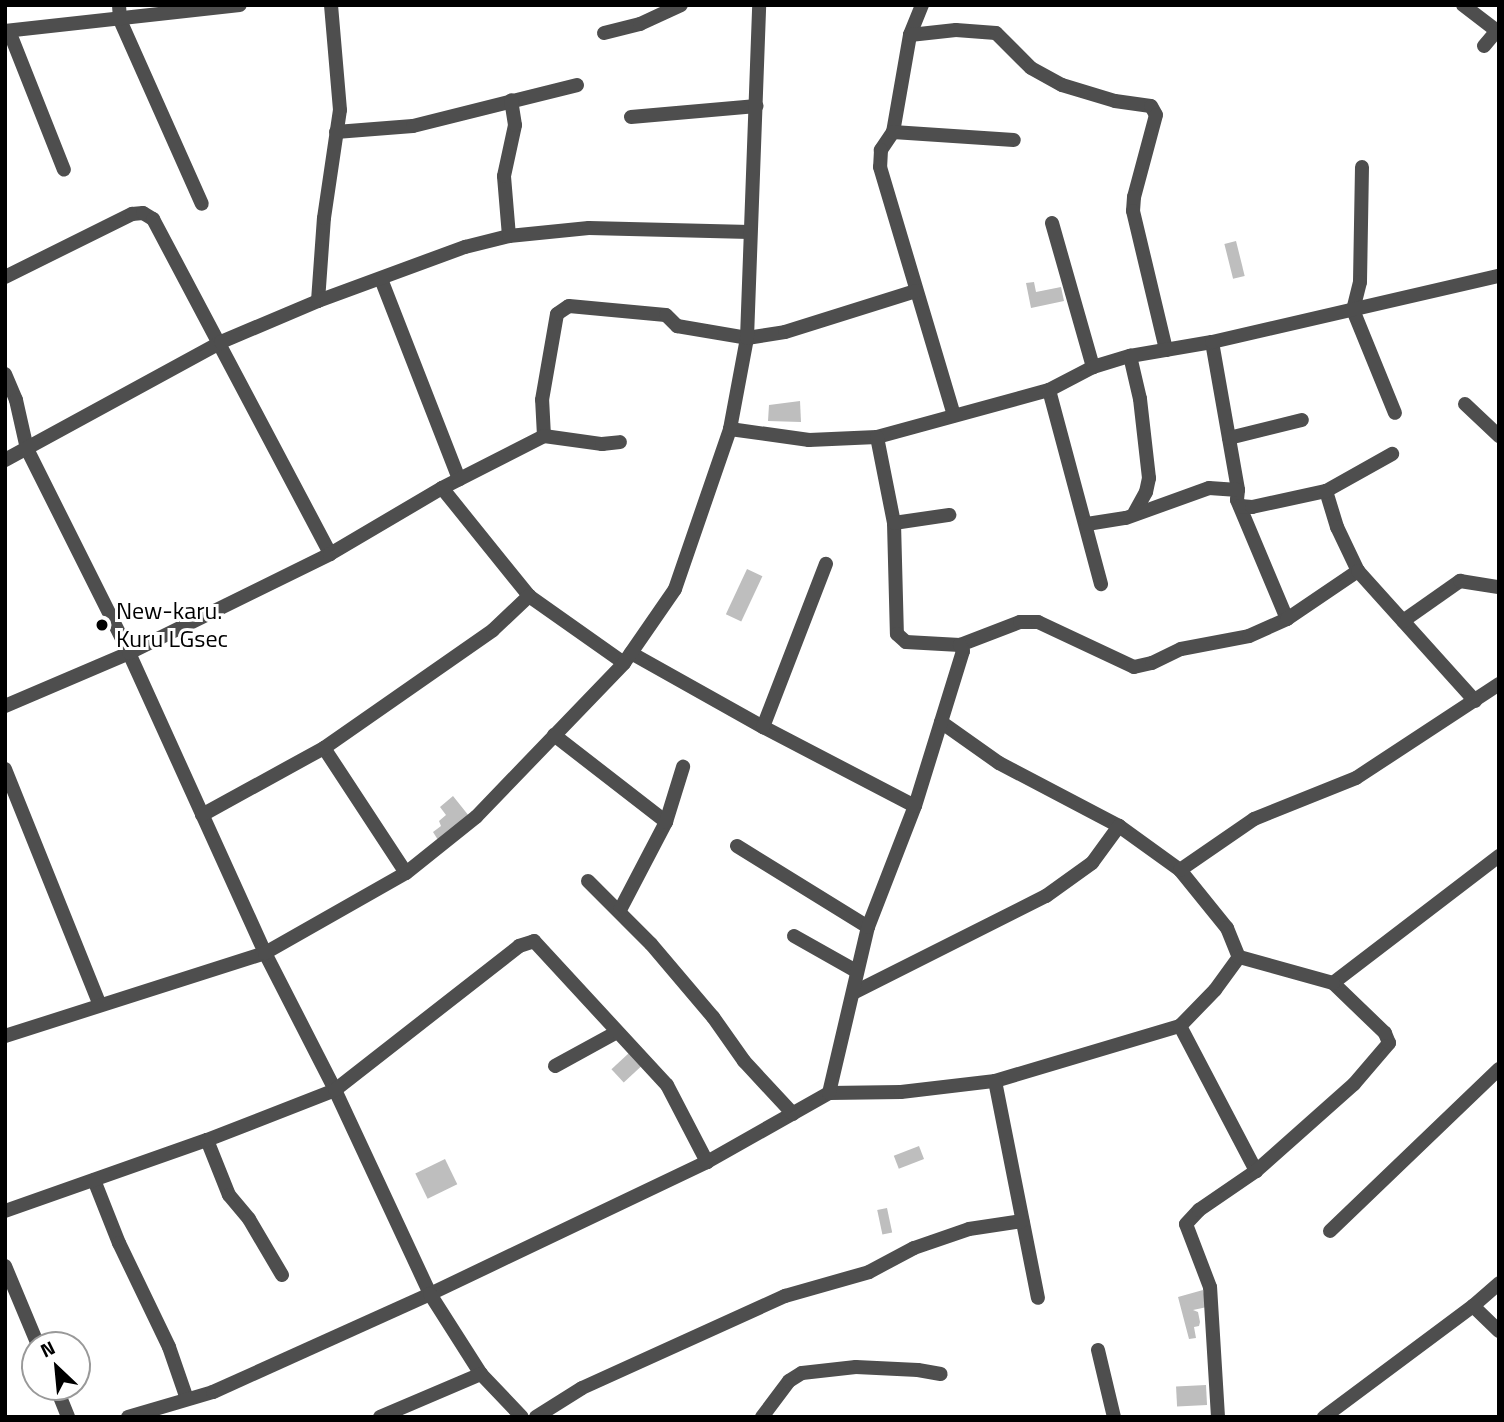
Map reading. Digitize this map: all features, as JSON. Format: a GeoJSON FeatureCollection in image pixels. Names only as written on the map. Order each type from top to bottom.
{"type":"FeatureCollection","features":[{"type":"Feature","properties":{"kind":"street"},"geometry":{"type":"LineString","coordinates":[[64,170],[7,31],[119,13],[240,5]]}},
{"type":"Feature","properties":{"kind":"street"},"geometry":{"type":"LineString","coordinates":[[318,301],[324,218],[340,110],[331,5]]}},
{"type":"Feature","properties":{"kind":"street"},"geometry":{"type":"LineString","coordinates":[[604,33],[640,24],[681,5]]}},
{"type":"Feature","properties":{"kind":"street"},"geometry":{"type":"LineString","coordinates":[[5,1036],[265,953],[405,873],[476,817],[627,658],[675,589],[730,429],[747,338],[759,5]]}},
{"type":"Feature","properties":{"kind":"street"},"geometry":{"type":"LineString","coordinates":[[922,5],[910,35],[893,132],[881,150],[880,167],[954,415]]}},
{"type":"Feature","properties":{"kind":"street"},"geometry":{"type":"LineString","coordinates":[[1463,5],[1498,29],[1483,46]]}},
{"type":"Feature","properties":{"kind":"street"},"geometry":{"type":"LineString","coordinates":[[119,13],[202,204]]}},
{"type":"Feature","properties":{"kind":"street"},"geometry":{"type":"LineString","coordinates":[[910,35],[956,30],[996,33],[1031,68],[1062,85],[1115,101],[1152,106],[1156,115],[1134,197],[1133,211],[1166,349]]}},
{"type":"Feature","properties":{"kind":"street"},"geometry":{"type":"LineString","coordinates":[[336,132],[413,126],[577,85]]}},
{"type":"Feature","properties":{"kind":"street"},"geometry":{"type":"LineString","coordinates":[[509,236],[504,176],[516,125],[511,100]]}},
{"type":"Feature","properties":{"kind":"street"},"geometry":{"type":"LineString","coordinates":[[631,117],[757,106]]}},
{"type":"Feature","properties":{"kind":"street"},"geometry":{"type":"LineString","coordinates":[[893,132],[1014,140]]}},
{"type":"Feature","properties":{"kind":"street"},"geometry":{"type":"LineString","coordinates":[[1363,167],[1360,282],[1353,310],[1395,413]]}},
{"type":"Feature","properties":{"kind":"street"},"geometry":{"type":"LineString","coordinates":[[5,277],[132,214],[143,213],[153,219],[221,341],[330,554]]}},
{"type":"Feature","properties":{"kind":"street"},"geometry":{"type":"LineString","coordinates":[[1052,223],[1093,367]]}},
{"type":"Feature","properties":{"kind":"street"},"geometry":{"type":"LineString","coordinates":[[5,460],[221,341],[318,301],[465,247],[509,236],[589,228],[750,232]]}},
{"type":"Feature","properties":{"kind":"street"},"geometry":{"type":"LineString","coordinates":[[730,429],[809,440],[877,437],[1048,390],[1093,367],[1130,356],[1212,342],[1499,276]]}},
{"type":"Feature","properties":{"kind":"street"},"geometry":{"type":"LineString","coordinates":[[381,279],[459,479]]}},
{"type":"Feature","properties":{"kind":"street"},"geometry":{"type":"LineString","coordinates":[[544,436],[542,400],[557,314],[569,306],[636,310],[666,315],[677,326],[747,338],[785,332],[916,291]]}},
{"type":"Feature","properties":{"kind":"street"},"geometry":{"type":"LineString","coordinates":[[1212,342],[1240,506],[1287,619]]}},
{"type":"Feature","properties":{"kind":"street"},"geometry":{"type":"LineString","coordinates":[[1130,356],[1140,399],[1149,478],[1146,492],[1135,512]]}},
{"type":"Feature","properties":{"kind":"street"},"geometry":{"type":"LineString","coordinates":[[5,374],[16,400],[27,449],[129,653],[265,953],[335,1090],[430,1294],[481,1374],[522,1417]]}},
{"type":"Feature","properties":{"kind":"street"},"geometry":{"type":"LineString","coordinates":[[1048,390],[1087,524],[1101,584]]}},
{"type":"Feature","properties":{"kind":"street"},"geometry":{"type":"LineString","coordinates":[[1465,404],[1499,436]]}},
{"type":"Feature","properties":{"kind":"street"},"geometry":{"type":"LineString","coordinates":[[1229,438],[1302,420]]}},
{"type":"Feature","properties":{"kind":"street"},"geometry":{"type":"LineString","coordinates":[[5,706],[129,653],[330,554],[442,488],[544,436],[602,444],[620,442]]}},
{"type":"Feature","properties":{"kind":"street"},"geometry":{"type":"LineString","coordinates":[[877,437],[894,523],[900,639],[925,645],[960,645],[1020,622],[1038,622],[1134,667],[1152,663],[1181,649],[1249,636],[1287,619],[1358,571]]}},
{"type":"Feature","properties":{"kind":"street"},"geometry":{"type":"LineString","coordinates":[[1240,506],[1252,507],[1326,491],[1392,454]]}},
{"type":"Feature","properties":{"kind":"street"},"geometry":{"type":"LineString","coordinates":[[442,488],[529,596],[627,658],[915,806]]}},
{"type":"Feature","properties":{"kind":"street"},"geometry":{"type":"LineString","coordinates":[[1087,524],[1126,518],[1135,512],[1209,488],[1238,490]]}},
{"type":"Feature","properties":{"kind":"street"},"geometry":{"type":"LineString","coordinates":[[1326,491],[1337,527],[1358,571],[1475,701]]}},
{"type":"Feature","properties":{"kind":"street"},"geometry":{"type":"LineString","coordinates":[[1146,492],[1155,506]]}},
{"type":"Feature","properties":{"kind":"street"},"geometry":{"type":"LineString","coordinates":[[894,523],[949,515]]}},
{"type":"Feature","properties":{"kind":"street"},"geometry":{"type":"LineString","coordinates":[[763,727],[826,564]]}},
{"type":"Feature","properties":{"kind":"street"},"geometry":{"type":"LineString","coordinates":[[1403,621],[1460,581],[1499,587]]}},
{"type":"Feature","properties":{"kind":"street"},"geometry":{"type":"LineString","coordinates":[[202,815],[324,748],[492,630],[529,596]]}},
{"type":"Feature","properties":{"kind":"street"},"geometry":{"type":"LineString","coordinates":[[829,1093],[855,992],[856,971],[869,927],[915,806],[963,651],[960,645]]}},
{"type":"Feature","properties":{"kind":"street"},"geometry":{"type":"LineString","coordinates":[[1180,870],[1254,819],[1356,778],[1499,684]]}},
{"type":"Feature","properties":{"kind":"street"},"geometry":{"type":"LineString","coordinates":[[941,722],[999,763],[1119,826],[1180,870],[1227,928],[1239,957]]}},
{"type":"Feature","properties":{"kind":"street"},"geometry":{"type":"LineString","coordinates":[[554,736],[666,822]]}},
{"type":"Feature","properties":{"kind":"street"},"geometry":{"type":"LineString","coordinates":[[324,748],[405,873]]}},
{"type":"Feature","properties":{"kind":"street"},"geometry":{"type":"LineString","coordinates":[[620,910],[666,822],[683,767]]}},
{"type":"Feature","properties":{"kind":"street"},"geometry":{"type":"LineString","coordinates":[[5,769],[100,1005]]}},
{"type":"Feature","properties":{"kind":"street"},"geometry":{"type":"LineString","coordinates":[[855,992],[1046,896],[1092,863],[1119,826]]}},
{"type":"Feature","properties":{"kind":"street"},"geometry":{"type":"LineString","coordinates":[[737,846],[869,927]]}},
{"type":"Feature","properties":{"kind":"street"},"geometry":{"type":"LineString","coordinates":[[1333,983],[1499,856]]}},
{"type":"Feature","properties":{"kind":"street"},"geometry":{"type":"LineString","coordinates":[[588,881],[620,910],[713,1017],[744,1061],[793,1114]]}},
{"type":"Feature","properties":{"kind":"street"},"geometry":{"type":"LineString","coordinates":[[794,936],[856,971]]}},
{"type":"Feature","properties":{"kind":"street"},"geometry":{"type":"LineString","coordinates":[[5,1211],[207,1140],[335,1090],[519,946],[534,941],[667,1085],[707,1162]]}},
{"type":"Feature","properties":{"kind":"street"},"geometry":{"type":"LineString","coordinates":[[1218,1417],[1210,1287],[1186,1224],[1199,1210],[1256,1171],[1354,1084],[1389,1043],[1385,1032],[1333,983],[1239,957]]}},
{"type":"Feature","properties":{"kind":"street"},"geometry":{"type":"LineString","coordinates":[[128,1417],[213,1392],[430,1294],[707,1162],[829,1093],[901,1092],[995,1081],[1180,1026],[1215,990],[1239,957]]}},
{"type":"Feature","properties":{"kind":"street"},"geometry":{"type":"LineString","coordinates":[[1180,1026],[1256,1171]]}},
{"type":"Feature","properties":{"kind":"street"},"geometry":{"type":"LineString","coordinates":[[555,1066],[617,1032]]}},
{"type":"Feature","properties":{"kind":"street"},"geometry":{"type":"LineString","coordinates":[[1330,1231],[1499,1069]]}},
{"type":"Feature","properties":{"kind":"street"},"geometry":{"type":"LineString","coordinates":[[995,1081],[1038,1298]]}},
{"type":"Feature","properties":{"kind":"street"},"geometry":{"type":"LineString","coordinates":[[207,1140],[229,1195],[249,1219],[282,1275]]}},
{"type":"Feature","properties":{"kind":"street"},"geometry":{"type":"LineString","coordinates":[[94,1180],[119,1243],[169,1347],[187,1399]]}},
{"type":"Feature","properties":{"kind":"street"},"geometry":{"type":"LineString","coordinates":[[536,1417],[582,1388],[785,1296],[869,1272],[914,1248],[970,1229],[1022,1221]]}},
{"type":"Feature","properties":{"kind":"street"},"geometry":{"type":"LineString","coordinates":[[5,1266],[32,1331]]}},
{"type":"Feature","properties":{"kind":"street"},"geometry":{"type":"LineString","coordinates":[[1324,1417],[1473,1306],[1499,1283]]}},
{"type":"Feature","properties":{"kind":"street"},"geometry":{"type":"LineString","coordinates":[[1473,1306],[1499,1331]]}},
{"type":"Feature","properties":{"kind":"street"},"geometry":{"type":"LineString","coordinates":[[1098,1350],[1114,1417]]}},
{"type":"Feature","properties":{"kind":"street"},"geometry":{"type":"LineString","coordinates":[[762,1417],[789,1381],[802,1373],[856,1367],[941,1374]]}},
{"type":"Feature","properties":{"kind":"street"},"geometry":{"type":"LineString","coordinates":[[380,1417],[481,1374]]}},
{"type":"Feature","properties":{"kind":"building"},"geometry":{"type":"Polygon","coordinates":[[[1236,241],[1245,276],[1233,279],[1224,244],[1236,241]]]}},
{"type":"Feature","properties":{"kind":"building"},"geometry":{"type":"Polygon","coordinates":[[[1034,282],[1036,292],[1061,287],[1064,301],[1031,308],[1026,283],[1034,282]]]}},
{"type":"Feature","properties":{"kind":"building"},"geometry":{"type":"Polygon","coordinates":[[[800,401],[801,422],[768,421],[769,405],[800,401]]]}},
{"type":"Feature","properties":{"kind":"building"},"geometry":{"type":"Polygon","coordinates":[[[747,569],[762,576],[741,621],[726,614],[747,569]]]}},
{"type":"Feature","properties":{"kind":"building"},"geometry":{"type":"Polygon","coordinates":[[[453,796],[469,816],[438,840],[433,832],[441,826],[439,821],[446,815],[440,807],[453,796]]]}},
{"type":"Feature","properties":{"kind":"building"},"geometry":{"type":"Polygon","coordinates":[[[629,1053],[641,1066],[624,1083],[611,1069],[629,1053]]]}},
{"type":"Feature","properties":{"kind":"building"},"geometry":{"type":"Polygon","coordinates":[[[919,1146],[924,1159],[899,1169],[894,1156],[919,1146]]]}},
{"type":"Feature","properties":{"kind":"building"},"geometry":{"type":"Polygon","coordinates":[[[445,1159],[457,1184],[428,1199],[415,1173],[445,1159]]]}},
{"type":"Feature","properties":{"kind":"building"},"geometry":{"type":"Polygon","coordinates":[[[887,1208],[892,1232],[882,1235],[877,1210],[887,1208]]]}},
{"type":"Feature","properties":{"kind":"building"},"geometry":{"type":"Polygon","coordinates":[[[1203,1290],[1207,1307],[1193,1310],[1198,1312],[1200,1322],[1199,1326],[1194,1327],[1196,1338],[1189,1339],[1178,1297],[1203,1290]]]}},
{"type":"Feature","properties":{"kind":"building"},"geometry":{"type":"Polygon","coordinates":[[[1206,1385],[1207,1405],[1177,1407],[1176,1387],[1206,1385]]]}},
{"type":"Feature","properties":{"kind":"place","name":"New-karu. Kuru LGsec"},"geometry":{"type":"Point","coordinates":[102,625]}}]}
